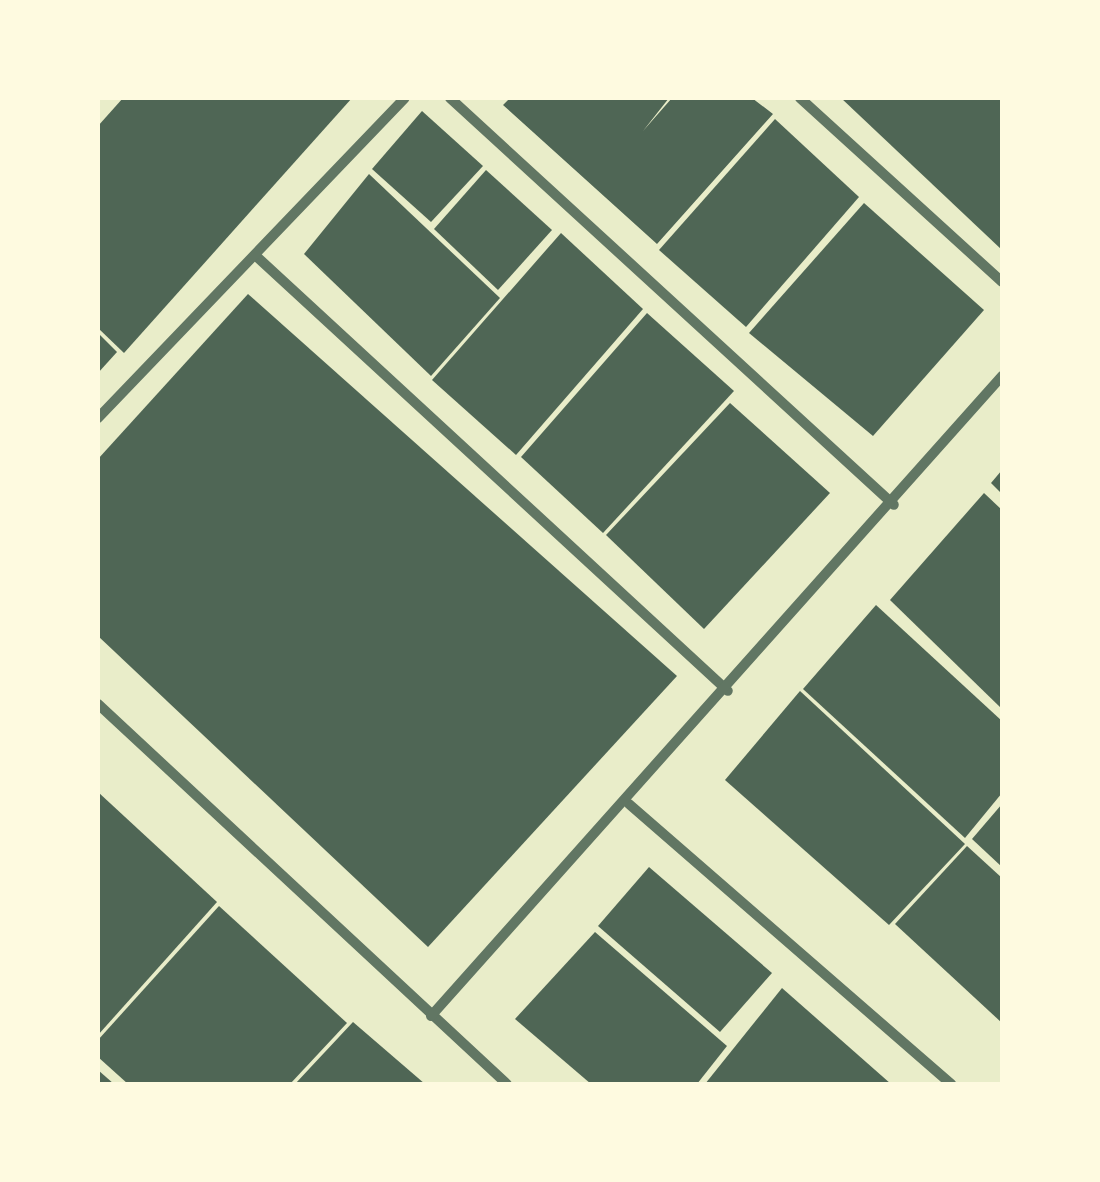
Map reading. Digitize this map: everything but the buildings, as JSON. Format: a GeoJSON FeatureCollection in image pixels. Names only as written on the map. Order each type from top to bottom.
{"type":"FeatureCollection","features":[{"type":"Feature","properties":{"kind":"street"},"geometry":{"type":"LineString","coordinates":[[98,418],[404,98]]}},
{"type":"Feature","properties":{"kind":"street"},"geometry":{"type":"LineString","coordinates":[[450,98],[894,505]]}},
{"type":"Feature","properties":{"kind":"street"},"geometry":{"type":"LineString","coordinates":[[800,98],[1002,282]]}},
{"type":"Feature","properties":{"kind":"street"},"geometry":{"type":"LineString","coordinates":[[255,255],[728,691]]}},
{"type":"Feature","properties":{"kind":"street"},"geometry":{"type":"LineString","coordinates":[[431,1016],[629,804],[894,505],[1002,376]]}},
{"type":"Feature","properties":{"kind":"street"},"geometry":{"type":"LineString","coordinates":[[98,704],[507,1084]]}},
{"type":"Feature","properties":{"kind":"street"},"geometry":{"type":"LineString","coordinates":[[629,804],[951,1084]]}}]}
